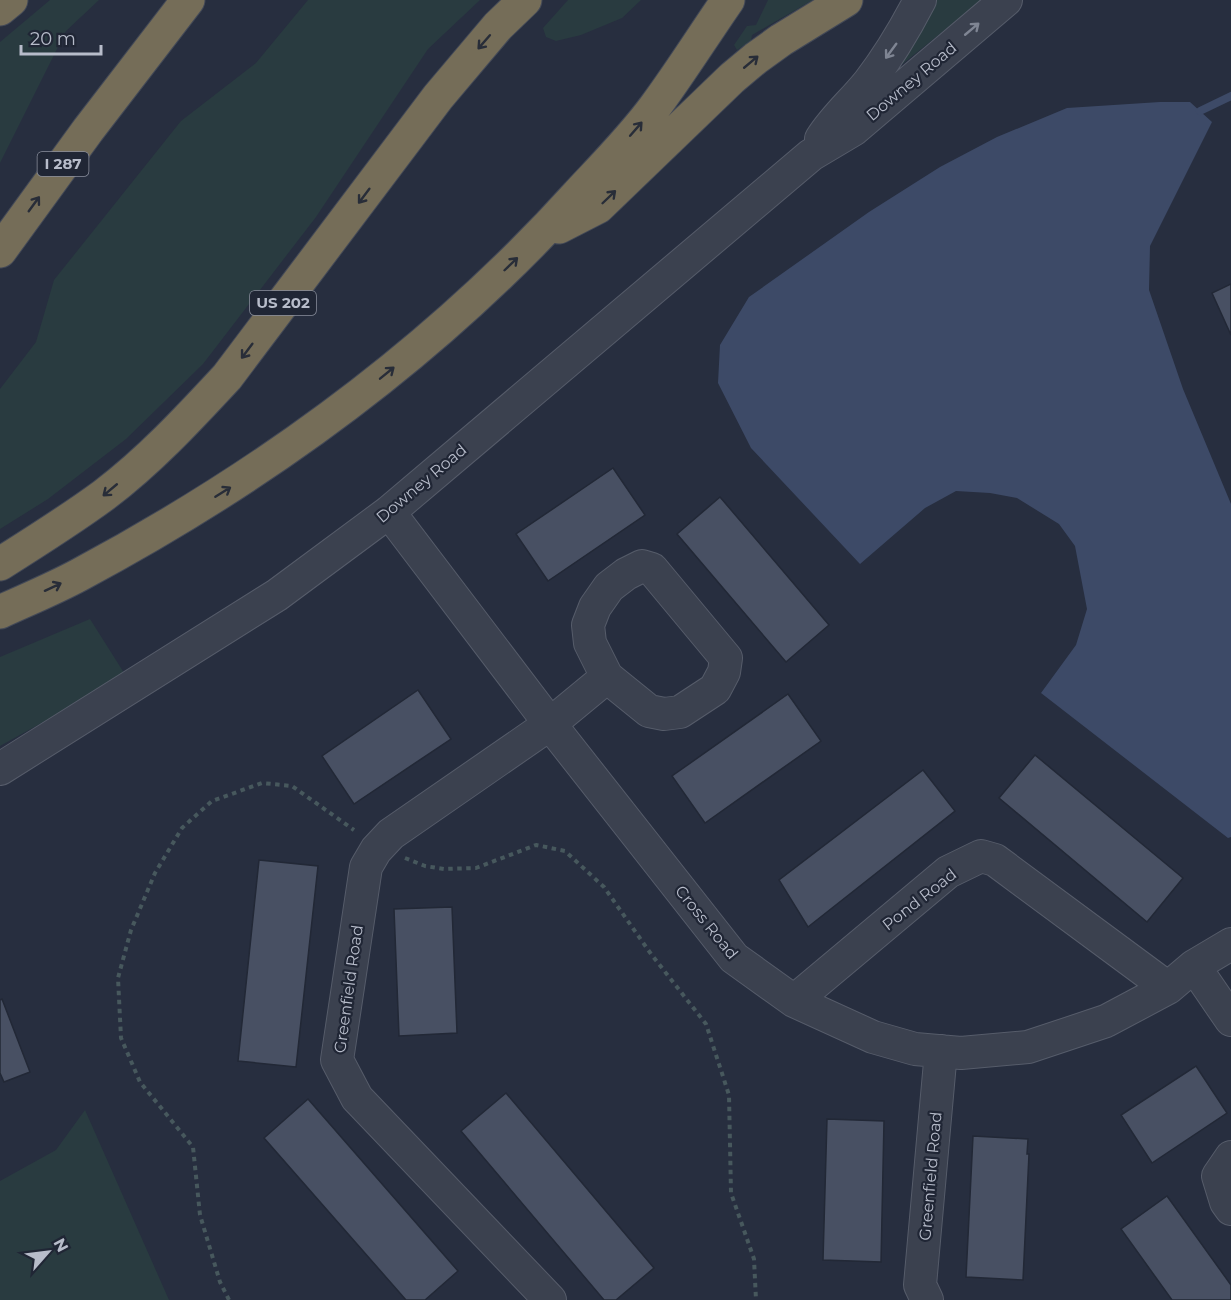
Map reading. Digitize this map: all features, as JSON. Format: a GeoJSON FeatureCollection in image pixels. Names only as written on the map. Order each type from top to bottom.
{"type":"FeatureCollection","features":[{"type":"Feature","properties":{"kind":"highway"},"geometry":{"type":"LineString","coordinates":[[0,9],[11,0]]}},
{"type":"Feature","properties":{"kind":"highway","name":"I 287"},"geometry":{"type":"LineString","coordinates":[[0,251],[94,122],[188,0]]}},
{"type":"Feature","properties":{"kind":"highway","name":"US 202"},"geometry":{"type":"LineString","coordinates":[[0,564],[105,494],[149,457],[227,377],[438,97],[498,26],[525,0]]}},
{"type":"Feature","properties":{"kind":"highway"},"geometry":{"type":"LineString","coordinates":[[0,612],[78,576],[223,492],[323,423],[412,353],[541,236],[653,109],[728,0]]}},
{"type":"Feature","properties":{"kind":"highway"},"geometry":{"type":"LineString","coordinates":[[541,236],[598,207],[732,78],[756,58],[846,0]]}},
{"type":"Feature","properties":{"kind":"street","name":"Downey Road"},"geometry":{"type":"LineString","coordinates":[[811,155],[829,126],[867,84],[902,35],[920,0]]}},
{"type":"Feature","properties":{"kind":"street","name":"Downey Road"},"geometry":{"type":"LineString","coordinates":[[0,769],[277,595],[389,512],[811,155],[853,130],[1006,0]]}},
{"type":"Feature","properties":{"kind":"street","name":"Cross Road"},"geometry":{"type":"LineString","coordinates":[[389,512],[550,724],[734,958],[794,1001],[873,1037],[915,1049],[961,1053],[1028,1047],[1106,1021],[1168,988],[1194,966],[1231,944]]}},
{"type":"Feature","properties":{"kind":"street"},"geometry":{"type":"LineString","coordinates":[[642,566],[652,569],[726,658],[724,672],[715,689],[680,712],[664,714],[649,711],[607,677],[590,643],[588,625],[595,607],[609,587],[626,574],[642,566]]}},
{"type":"Feature","properties":{"kind":"street","name":"Greenfield Road"},"geometry":{"type":"LineString","coordinates":[[550,1300],[357,1098],[337,1060],[366,867],[378,848],[391,834],[550,724],[607,677]]}},
{"type":"Feature","properties":{"kind":"street","name":"Pond Road"},"geometry":{"type":"LineString","coordinates":[[794,1001],[948,872],[981,856],[995,860],[1168,988]]}},
{"type":"Feature","properties":{"kind":"street"},"geometry":{"type":"LineString","coordinates":[[1194,966],[1231,1020]]}},
{"type":"Feature","properties":{"kind":"street","name":"Greenfield Road"},"geometry":{"type":"LineString","coordinates":[[927,1300],[920,1285],[940,1052]]}},
{"type":"Feature","properties":{"kind":"street"},"geometry":{"type":"LineString","coordinates":[[1231,1156],[1218,1176],[1226,1202],[1231,1209]]}},
{"type":"Feature","properties":{"kind":"path"},"geometry":{"type":"LineString","coordinates":[[229,1300],[220,1282],[200,1215],[193,1147],[140,1082],[121,1038],[118,978],[131,930],[155,873],[182,828],[212,801],[262,783],[292,786],[378,848],[425,866],[444,869],[476,868],[536,845],[565,851],[604,887],[651,954],[706,1024],[729,1095],[731,1193],[754,1259],[756,1300]]}},
{"type":"Feature","properties":{"kind":"shaded area"},"geometry":{"type":"Polygon","coordinates":[[[50,0],[99,0],[66,31],[0,163],[0,42],[50,0]]]}},
{"type":"Feature","properties":{"kind":"shaded area"},"geometry":{"type":"Polygon","coordinates":[[[308,0],[480,0],[428,49],[316,217],[203,364],[126,439],[48,499],[0,529],[0,389],[36,342],[54,280],[181,121],[256,63],[308,0]]]}},
{"type":"Feature","properties":{"kind":"shaded area"},"geometry":{"type":"Polygon","coordinates":[[[568,0],[641,0],[622,18],[581,35],[556,41],[546,37],[543,28],[568,0]]]}},
{"type":"Feature","properties":{"kind":"shaded area"},"geometry":{"type":"Polygon","coordinates":[[[768,0],[813,0],[752,35],[751,41],[737,50],[734,45],[747,26],[756,25],[768,0]]]}},
{"type":"Feature","properties":{"kind":"shaded area"},"geometry":{"type":"Polygon","coordinates":[[[935,0],[982,0],[900,66],[897,64],[935,0]]]}},
{"type":"Feature","properties":{"kind":"shaded area"},"geometry":{"type":"Polygon","coordinates":[[[90,619],[126,676],[0,746],[0,657],[90,619]]]}},
{"type":"Feature","properties":{"kind":"shaded area"},"geometry":{"type":"Polygon","coordinates":[[[85,1110],[169,1300],[0,1300],[0,1181],[56,1150],[85,1110]]]}},
{"type":"Feature","properties":{"kind":"water"},"geometry":{"type":"Polygon","coordinates":[[[1190,102],[1212,122],[1150,246],[1149,290],[1183,389],[1231,504],[1231,837],[1228,838],[1041,693],[1076,645],[1087,609],[1075,546],[1059,524],[1017,498],[990,493],[956,491],[925,508],[860,564],[751,448],[718,383],[720,345],[749,297],[869,212],[940,167],[997,137],[1067,108],[1190,102]]]}},
{"type":"Feature","properties":{"kind":"building"},"geometry":{"type":"Polygon","coordinates":[[[1231,284],[1231,335],[1212,293],[1231,284]]]}},
{"type":"Feature","properties":{"kind":"building"},"geometry":{"type":"Polygon","coordinates":[[[613,468],[645,515],[548,581],[516,534],[613,468]]]}},
{"type":"Feature","properties":{"kind":"building"},"geometry":{"type":"Polygon","coordinates":[[[720,497],[829,625],[786,662],[677,534],[720,497]]]}},
{"type":"Feature","properties":{"kind":"building"},"geometry":{"type":"Polygon","coordinates":[[[418,690],[451,739],[354,804],[322,756],[418,690]]]}},
{"type":"Feature","properties":{"kind":"building"},"geometry":{"type":"Polygon","coordinates":[[[788,694],[821,741],[705,823],[672,776],[788,694]]]}},
{"type":"Feature","properties":{"kind":"building"},"geometry":{"type":"Polygon","coordinates":[[[1035,755],[1183,878],[1147,922],[999,798],[1035,755]]]}},
{"type":"Feature","properties":{"kind":"building"},"geometry":{"type":"Polygon","coordinates":[[[923,770],[955,811],[808,927],[779,880],[923,770]]]}},
{"type":"Feature","properties":{"kind":"building"},"geometry":{"type":"Polygon","coordinates":[[[259,860],[318,866],[296,1067],[238,1061],[259,860]]]}},
{"type":"Feature","properties":{"kind":"building"},"geometry":{"type":"Polygon","coordinates":[[[452,907],[457,1033],[399,1036],[394,909],[452,907]]]}},
{"type":"Feature","properties":{"kind":"building"},"geometry":{"type":"Polygon","coordinates":[[[2,999],[30,1072],[4,1082],[0,1073],[0,1000],[2,999]]]}},
{"type":"Feature","properties":{"kind":"building"},"geometry":{"type":"Polygon","coordinates":[[[1196,1066],[1227,1113],[1152,1163],[1121,1115],[1196,1066]]]}},
{"type":"Feature","properties":{"kind":"building"},"geometry":{"type":"Polygon","coordinates":[[[506,1093],[654,1268],[616,1300],[604,1300],[461,1131],[506,1093]]]}},
{"type":"Feature","properties":{"kind":"building"},"geometry":{"type":"Polygon","coordinates":[[[308,1099],[458,1271],[425,1300],[406,1300],[264,1138],[308,1099]]]}},
{"type":"Feature","properties":{"kind":"building"},"geometry":{"type":"Polygon","coordinates":[[[827,1119],[884,1121],[881,1262],[823,1260],[827,1119]]]}},
{"type":"Feature","properties":{"kind":"building"},"geometry":{"type":"Polygon","coordinates":[[[973,1136],[1028,1139],[1023,1280],[966,1277],[973,1136]]]}},
{"type":"Feature","properties":{"kind":"building"},"geometry":{"type":"Polygon","coordinates":[[[1167,1196],[1231,1285],[1231,1300],[1172,1300],[1121,1229],[1167,1196]]]}},
{"type":"Feature","properties":{"kind":"waterway"},"geometry":{"type":"LineString","coordinates":[[1200,111],[1231,96]]}}]}
